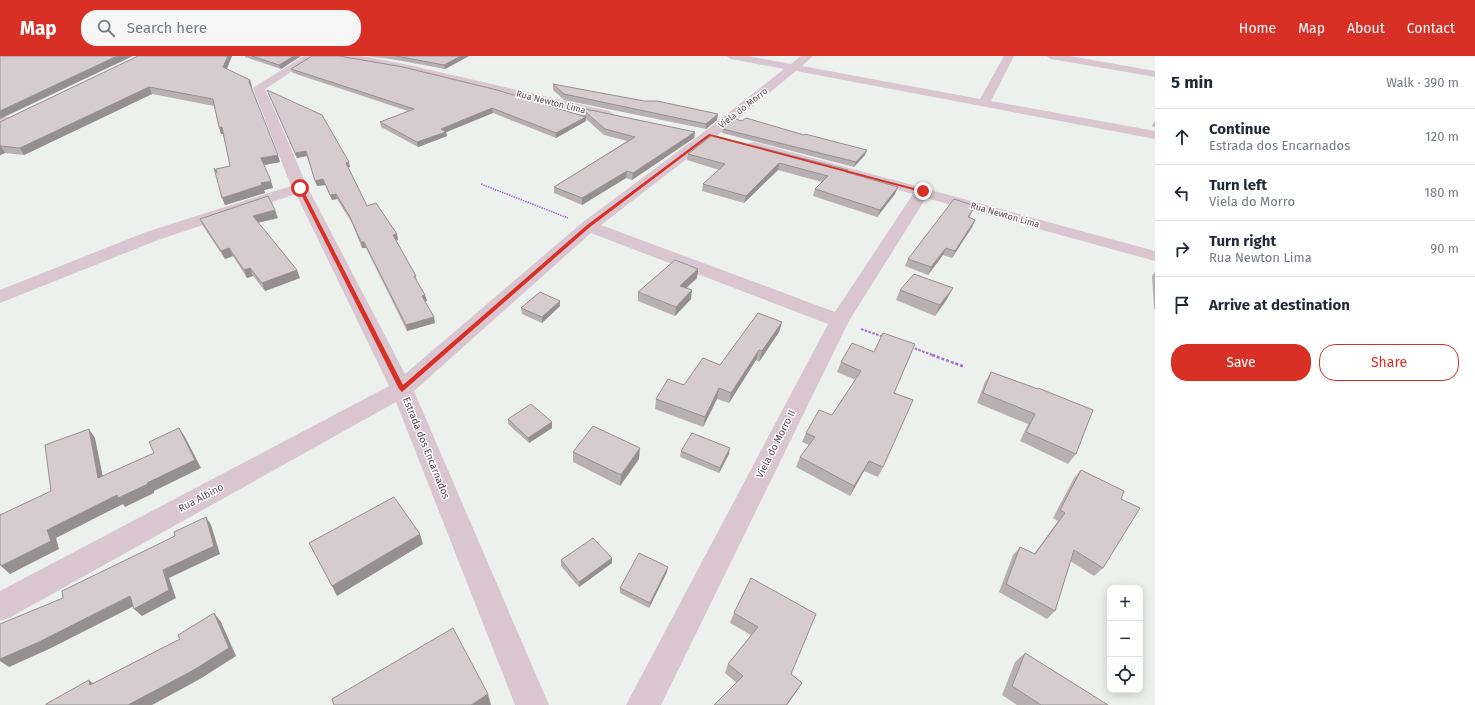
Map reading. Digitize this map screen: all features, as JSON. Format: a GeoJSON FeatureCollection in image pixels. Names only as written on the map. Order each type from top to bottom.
{"type":"FeatureCollection","features":[{"type":"Feature","properties":{"kind":"street","name":"Estrada dos Encarnados"},"geometry":{"type":"LineString","coordinates":[[311,56],[259,88],[300,188],[402,389],[532,705]]}},
{"type":"Feature","properties":{"kind":"street","name":"Rua Newton Lima"},"geometry":{"type":"LineString","coordinates":[[341,56],[373,60],[462,79],[589,111],[619,117]]}},
{"type":"Feature","properties":{"kind":"street"},"geometry":{"type":"LineString","coordinates":[[731,56],[1155,135]]}},
{"type":"Feature","properties":{"kind":"street","name":"Viela do Morro"},"geometry":{"type":"LineString","coordinates":[[402,389],[588,226],[709,135],[808,56]]}},
{"type":"Feature","properties":{"kind":"street"},"geometry":{"type":"LineString","coordinates":[[984,102],[1009,56]]}},
{"type":"Feature","properties":{"kind":"street"},"geometry":{"type":"LineString","coordinates":[[1050,56],[1155,74]]}},
{"type":"Feature","properties":{"kind":"street"},"geometry":{"type":"LineString","coordinates":[[0,126],[10,119]]}},
{"type":"Feature","properties":{"kind":"street","name":"Rua Newton Lima"},"geometry":{"type":"LineString","coordinates":[[738,142],[923,191],[1155,256]]}},
{"type":"Feature","properties":{"kind":"street"},"geometry":{"type":"LineString","coordinates":[[0,297],[152,236],[300,188]]}},
{"type":"Feature","properties":{"kind":"street","name":"Viela do Morro II"},"geometry":{"type":"LineString","coordinates":[[643,705],[839,321],[923,191]]}},
{"type":"Feature","properties":{"kind":"street"},"geometry":{"type":"LineString","coordinates":[[588,226],[839,321]]}},
{"type":"Feature","properties":{"kind":"street","name":"Rua Albino"},"geometry":{"type":"LineString","coordinates":[[0,607],[402,389]]}},
{"type":"Feature","properties":{"kind":"path"},"geometry":{"type":"LineString","coordinates":[[481,184],[588,226]]}},
{"type":"Feature","properties":{"kind":"path"},"geometry":{"type":"LineString","coordinates":[[839,321],[891,340]]}},
{"type":"Feature","properties":{"kind":"path"},"geometry":{"type":"LineString","coordinates":[[906,345],[965,367]]}},
{"type":"Feature","properties":{"kind":"building"},"geometry":{"type":"Polygon","coordinates":[[[0,56],[117,56],[0,111],[0,56]]]}},
{"type":"Feature","properties":{"kind":"building"},"geometry":{"type":"Polygon","coordinates":[[[138,56],[228,56],[223,67],[250,80],[249,82],[278,155],[261,158],[271,181],[261,183],[262,185],[222,198],[214,168],[217,173],[216,169],[230,166],[222,127],[219,127],[213,99],[149,87],[20,148],[0,146],[0,122],[138,56]]]}},
{"type":"Feature","properties":{"kind":"building"},"geometry":{"type":"Polygon","coordinates":[[[252,56],[294,56],[279,65],[252,56]]]}},
{"type":"Feature","properties":{"kind":"building"},"geometry":{"type":"Polygon","coordinates":[[[312,56],[339,56],[403,67],[497,90],[586,117],[556,133],[492,108],[441,129],[446,132],[417,142],[380,122],[414,109],[291,69],[312,56]]]}},
{"type":"Feature","properties":{"kind":"building"},"geometry":{"type":"Polygon","coordinates":[[[396,56],[461,56],[444,65],[396,56]]]}},
{"type":"Feature","properties":{"kind":"building"},"geometry":{"type":"Polygon","coordinates":[[[553,84],[644,101],[657,101],[718,114],[706,124],[564,94],[553,84]]]}},
{"type":"Feature","properties":{"kind":"building"},"geometry":{"type":"Polygon","coordinates":[[[267,90],[322,115],[349,162],[346,163],[367,206],[376,203],[397,234],[393,235],[416,276],[414,276],[425,295],[422,296],[434,317],[406,325],[364,242],[361,242],[350,217],[336,194],[330,195],[323,179],[315,181],[306,151],[295,153],[267,90]]]}},
{"type":"Feature","properties":{"kind":"building"},"geometry":{"type":"Polygon","coordinates":[[[581,108],[695,132],[633,173],[627,171],[582,198],[554,187],[635,137],[605,129],[581,108]]]}},
{"type":"Feature","properties":{"kind":"building"},"geometry":{"type":"Polygon","coordinates":[[[746,118],[804,135],[805,134],[867,150],[856,162],[723,129],[735,119],[742,121],[746,118]]]}},
{"type":"Feature","properties":{"kind":"building"},"geometry":{"type":"Polygon","coordinates":[[[712,135],[848,170],[846,172],[898,187],[880,210],[815,189],[828,176],[779,163],[746,196],[703,184],[725,164],[688,154],[712,135]]]}},
{"type":"Feature","properties":{"kind":"building"},"geometry":{"type":"Polygon","coordinates":[[[268,196],[275,210],[253,216],[297,270],[262,283],[250,268],[244,270],[229,248],[221,251],[200,219],[268,196]]]}},
{"type":"Feature","properties":{"kind":"building"},"geometry":{"type":"Polygon","coordinates":[[[954,199],[975,206],[968,217],[975,220],[955,251],[946,248],[931,267],[908,259],[954,199]]]}},
{"type":"Feature","properties":{"kind":"building"},"geometry":{"type":"Polygon","coordinates":[[[675,260],[698,269],[680,286],[692,290],[676,307],[638,292],[675,260]]]}},
{"type":"Feature","properties":{"kind":"building"},"geometry":{"type":"Polygon","coordinates":[[[914,274],[953,288],[940,305],[900,290],[914,274]]]}},
{"type":"Feature","properties":{"kind":"building"},"geometry":{"type":"Polygon","coordinates":[[[540,292],[560,301],[542,317],[521,308],[540,292]]]}},
{"type":"Feature","properties":{"kind":"building"},"geometry":{"type":"Polygon","coordinates":[[[758,313],[782,322],[762,351],[759,350],[731,393],[719,388],[705,417],[656,399],[668,379],[684,385],[703,358],[720,365],[758,313]]]}},
{"type":"Feature","properties":{"kind":"building"},"geometry":{"type":"Polygon","coordinates":[[[883,333],[915,344],[894,393],[913,400],[883,467],[869,461],[854,486],[800,457],[815,437],[806,433],[819,410],[832,415],[861,371],[841,362],[852,343],[874,352],[883,333]]]}},
{"type":"Feature","properties":{"kind":"building"},"geometry":{"type":"Polygon","coordinates":[[[991,372],[1038,388],[1093,410],[1076,454],[1026,432],[1035,414],[983,393],[991,372]]]}},
{"type":"Feature","properties":{"kind":"building"},"geometry":{"type":"Polygon","coordinates":[[[531,404],[552,422],[528,438],[508,419],[531,404]]]}},
{"type":"Feature","properties":{"kind":"building"},"geometry":{"type":"Polygon","coordinates":[[[593,426],[640,448],[621,475],[573,452],[593,426]]]}},
{"type":"Feature","properties":{"kind":"building"},"geometry":{"type":"Polygon","coordinates":[[[179,428],[195,460],[118,498],[117,495],[47,530],[51,541],[1,566],[0,515],[51,491],[45,445],[89,429],[98,478],[154,453],[149,442],[179,428]]]}},
{"type":"Feature","properties":{"kind":"building"},"geometry":{"type":"Polygon","coordinates":[[[692,433],[730,448],[720,468],[681,451],[692,433]]]}},
{"type":"Feature","properties":{"kind":"building"},"geometry":{"type":"Polygon","coordinates":[[[1081,470],[1124,491],[1121,499],[1140,508],[1103,568],[1074,550],[1055,611],[1006,584],[1020,547],[1035,554],[1065,513],[1060,510],[1081,470]]]}},
{"type":"Feature","properties":{"kind":"building"},"geometry":{"type":"Polygon","coordinates":[[[394,497],[420,534],[332,586],[309,543],[394,497]]]}},
{"type":"Feature","properties":{"kind":"building"},"geometry":{"type":"Polygon","coordinates":[[[206,517],[214,546],[163,570],[169,590],[134,609],[130,596],[39,642],[0,659],[0,624],[63,598],[62,591],[175,536],[174,532],[206,517]]]}},
{"type":"Feature","properties":{"kind":"building"},"geometry":{"type":"Polygon","coordinates":[[[593,538],[612,558],[579,582],[561,560],[593,538]]]}},
{"type":"Feature","properties":{"kind":"building"},"geometry":{"type":"Polygon","coordinates":[[[639,553],[668,567],[650,603],[620,588],[639,553]]]}},
{"type":"Feature","properties":{"kind":"building"},"geometry":{"type":"Polygon","coordinates":[[[751,578],[816,614],[791,674],[802,683],[786,705],[714,705],[743,676],[728,664],[758,627],[734,613],[751,578]]]}},
{"type":"Feature","properties":{"kind":"building"},"geometry":{"type":"Polygon","coordinates":[[[214,613],[229,648],[192,671],[128,705],[46,705],[89,680],[90,685],[180,639],[178,635],[214,613]]]}},
{"type":"Feature","properties":{"kind":"building"},"geometry":{"type":"Polygon","coordinates":[[[453,628],[488,694],[471,705],[334,705],[332,699],[453,628]]]}},
{"type":"Feature","properties":{"kind":"building"},"geometry":{"type":"Polygon","coordinates":[[[1025,653],[1108,705],[1041,705],[1012,686],[1025,653]]]}},
{"type":"Feature","properties":{"kind":"route"},"geometry":{"type":"LineString","coordinates":[[300,188],[402,389],[588,226],[709,135],[810,160],[923,191]]}}]}
